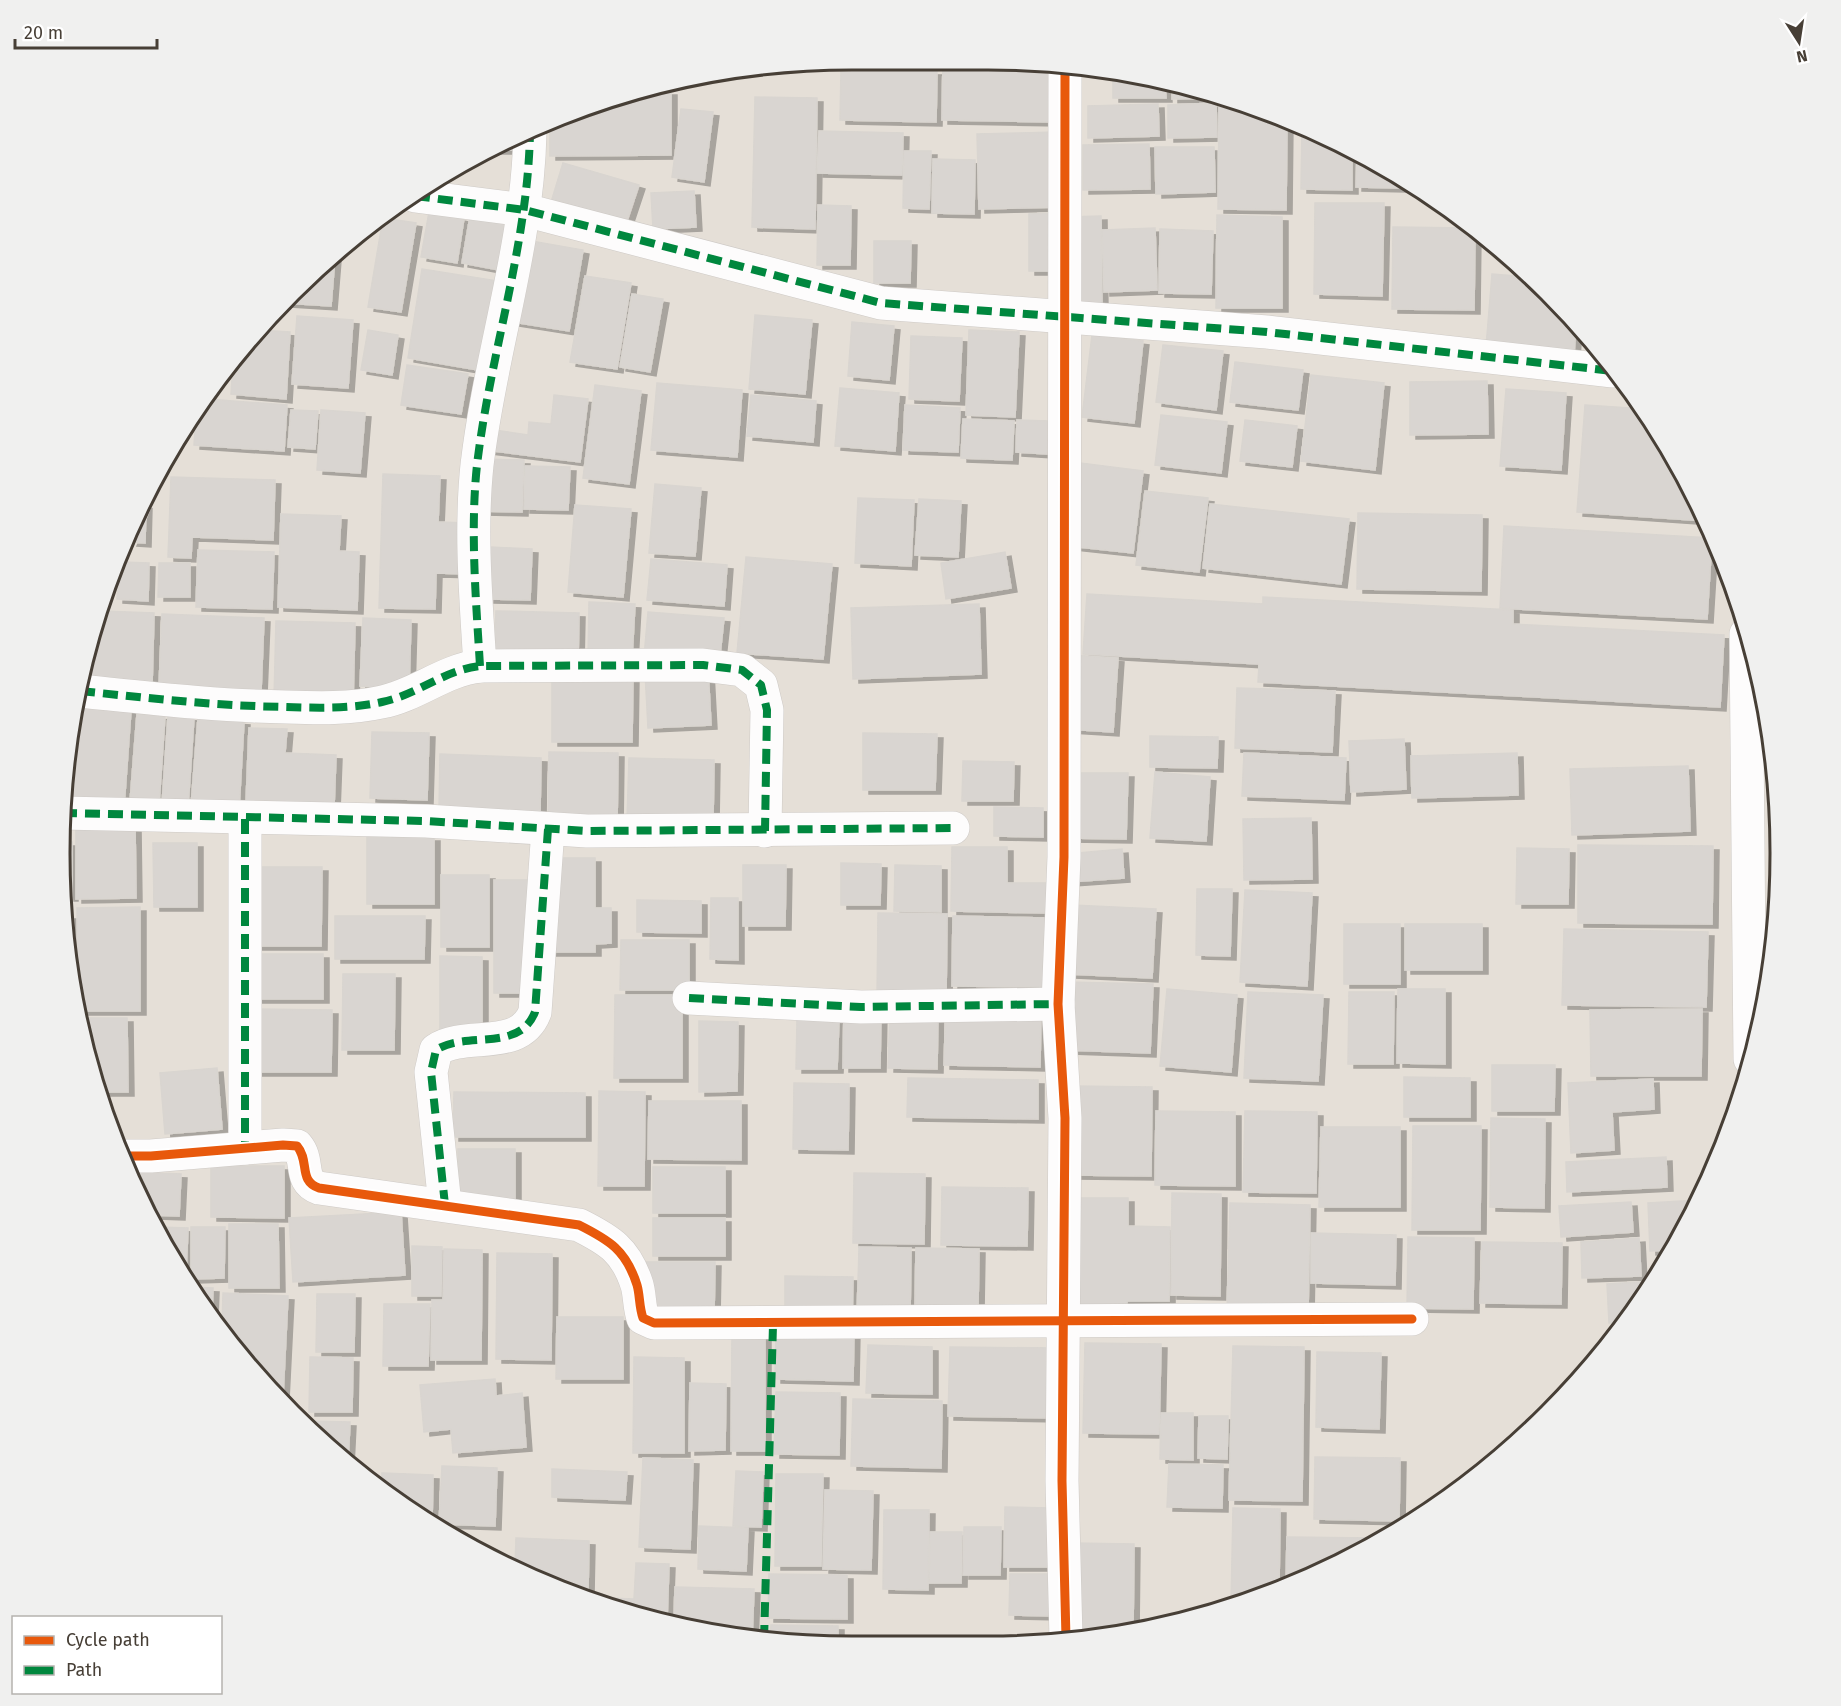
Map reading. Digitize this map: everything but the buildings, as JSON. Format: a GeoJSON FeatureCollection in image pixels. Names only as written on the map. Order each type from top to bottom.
{"type":"FeatureCollection","features":[{"type":"Feature","properties":{"kind":"street"},"geometry":{"type":"LineString","coordinates":[[1065,75],[1064,857],[1058,1004],[1065,1118],[1062,1481],[1066,1631]]}},
{"type":"Feature","properties":{"kind":"street"},"geometry":{"type":"LineString","coordinates":[[480,666],[474,579],[477,466],[503,316],[525,210],[529,141]]}},
{"type":"Feature","properties":{"kind":"street"},"geometry":{"type":"LineString","coordinates":[[426,197],[525,210],[881,303],[1268,332],[1603,370]]}},
{"type":"Feature","properties":{"kind":"street"},"geometry":{"type":"LineString","coordinates":[[88,692],[224,706],[334,708],[383,702],[416,692],[461,668],[480,666],[703,665],[742,670],[761,685],[767,710],[765,831]]}},
{"type":"Feature","properties":{"kind":"street"},"geometry":{"type":"LineString","coordinates":[[1750,1027],[1754,695]]}},
{"type":"Feature","properties":{"kind":"street"},"geometry":{"type":"LineString","coordinates":[[72,813],[426,822],[548,828],[765,831],[953,828]]}},
{"type":"Feature","properties":{"kind":"street"},"geometry":{"type":"LineString","coordinates":[[245,819],[245,1148]]}},
{"type":"Feature","properties":{"kind":"street"},"geometry":{"type":"LineString","coordinates":[[446,1205],[431,1072],[436,1050],[445,1044],[505,1037],[524,1031],[531,1024],[535,1012],[548,828]]}},
{"type":"Feature","properties":{"kind":"street"},"geometry":{"type":"LineString","coordinates":[[689,998],[861,1007],[1058,1004]]}},
{"type":"Feature","properties":{"kind":"street"},"geometry":{"type":"LineString","coordinates":[[131,1155],[297,1146],[304,1157],[306,1178],[311,1185],[319,1188],[579,1225],[610,1241],[627,1260],[638,1286],[644,1318],[654,1323],[1412,1319]]}},
{"type":"Feature","properties":{"kind":"shaded area"},"geometry":{"type":"Polygon","coordinates":[[[853,70],[988,70],[1090,77],[1191,97],[1240,112],[1334,151],[1379,175],[1423,202],[1504,265],[1576,337],[1609,377],[1639,418],[1690,507],[1729,601],[1744,650],[1764,751],[1769,802],[1769,904],[1764,955],[1744,1056],[1729,1105],[1690,1199],[1666,1244],[1639,1288],[1576,1369],[1504,1441],[1464,1474],[1423,1504],[1334,1555],[1240,1594],[1191,1609],[1090,1629],[1039,1634],[853,1636],[802,1634],[751,1629],[650,1609],[601,1594],[507,1555],[418,1504],[377,1474],[300,1406],[232,1329],[202,1288],[151,1199],[112,1105],[97,1056],[77,955],[72,904],[70,853],[77,751],[97,650],[112,601],[151,507],[202,418],[265,337],[300,300],[337,265],[418,202],[507,151],[601,112],[650,97],[751,77],[853,70]]]}},
{"type":"Feature","properties":{"kind":"marked path"},"geometry":{"type":"LineString","coordinates":[[480,666],[474,540],[477,465],[490,382],[523,216],[530,141]]}},
{"type":"Feature","properties":{"kind":"marked path"},"geometry":{"type":"LineString","coordinates":[[426,197],[525,210],[881,303],[1267,332],[1603,370]]}},
{"type":"Feature","properties":{"kind":"marked path"},"geometry":{"type":"LineString","coordinates":[[88,692],[234,705],[334,708],[395,699],[454,672],[480,666],[703,665],[742,670],[761,685],[767,710],[765,831]]}},
{"type":"Feature","properties":{"kind":"marked path"},"geometry":{"type":"LineString","coordinates":[[72,813],[426,821],[587,831],[953,828]]}},
{"type":"Feature","properties":{"kind":"marked path"},"geometry":{"type":"LineString","coordinates":[[245,819],[245,1148]]}},
{"type":"Feature","properties":{"kind":"marked path"},"geometry":{"type":"LineString","coordinates":[[445,1205],[431,1072],[436,1050],[462,1041],[505,1037],[527,1025],[535,1012],[548,829]]}},
{"type":"Feature","properties":{"kind":"marked path"},"geometry":{"type":"LineString","coordinates":[[689,998],[861,1007],[1058,1004]]}},
{"type":"Feature","properties":{"kind":"marked path"},"geometry":{"type":"LineString","coordinates":[[764,1630],[773,1325]]}},
{"type":"Feature","properties":{"kind":"cycle path"},"geometry":{"type":"LineString","coordinates":[[1065,75],[1064,857],[1058,1004],[1065,1118],[1062,1481],[1066,1631]]}},
{"type":"Feature","properties":{"kind":"cycle path"},"geometry":{"type":"LineString","coordinates":[[132,1156],[283,1145],[297,1146],[303,1158],[306,1176],[313,1185],[319,1188],[579,1225],[608,1241],[622,1255],[633,1273],[643,1318],[654,1323],[1412,1319]]}}]}
